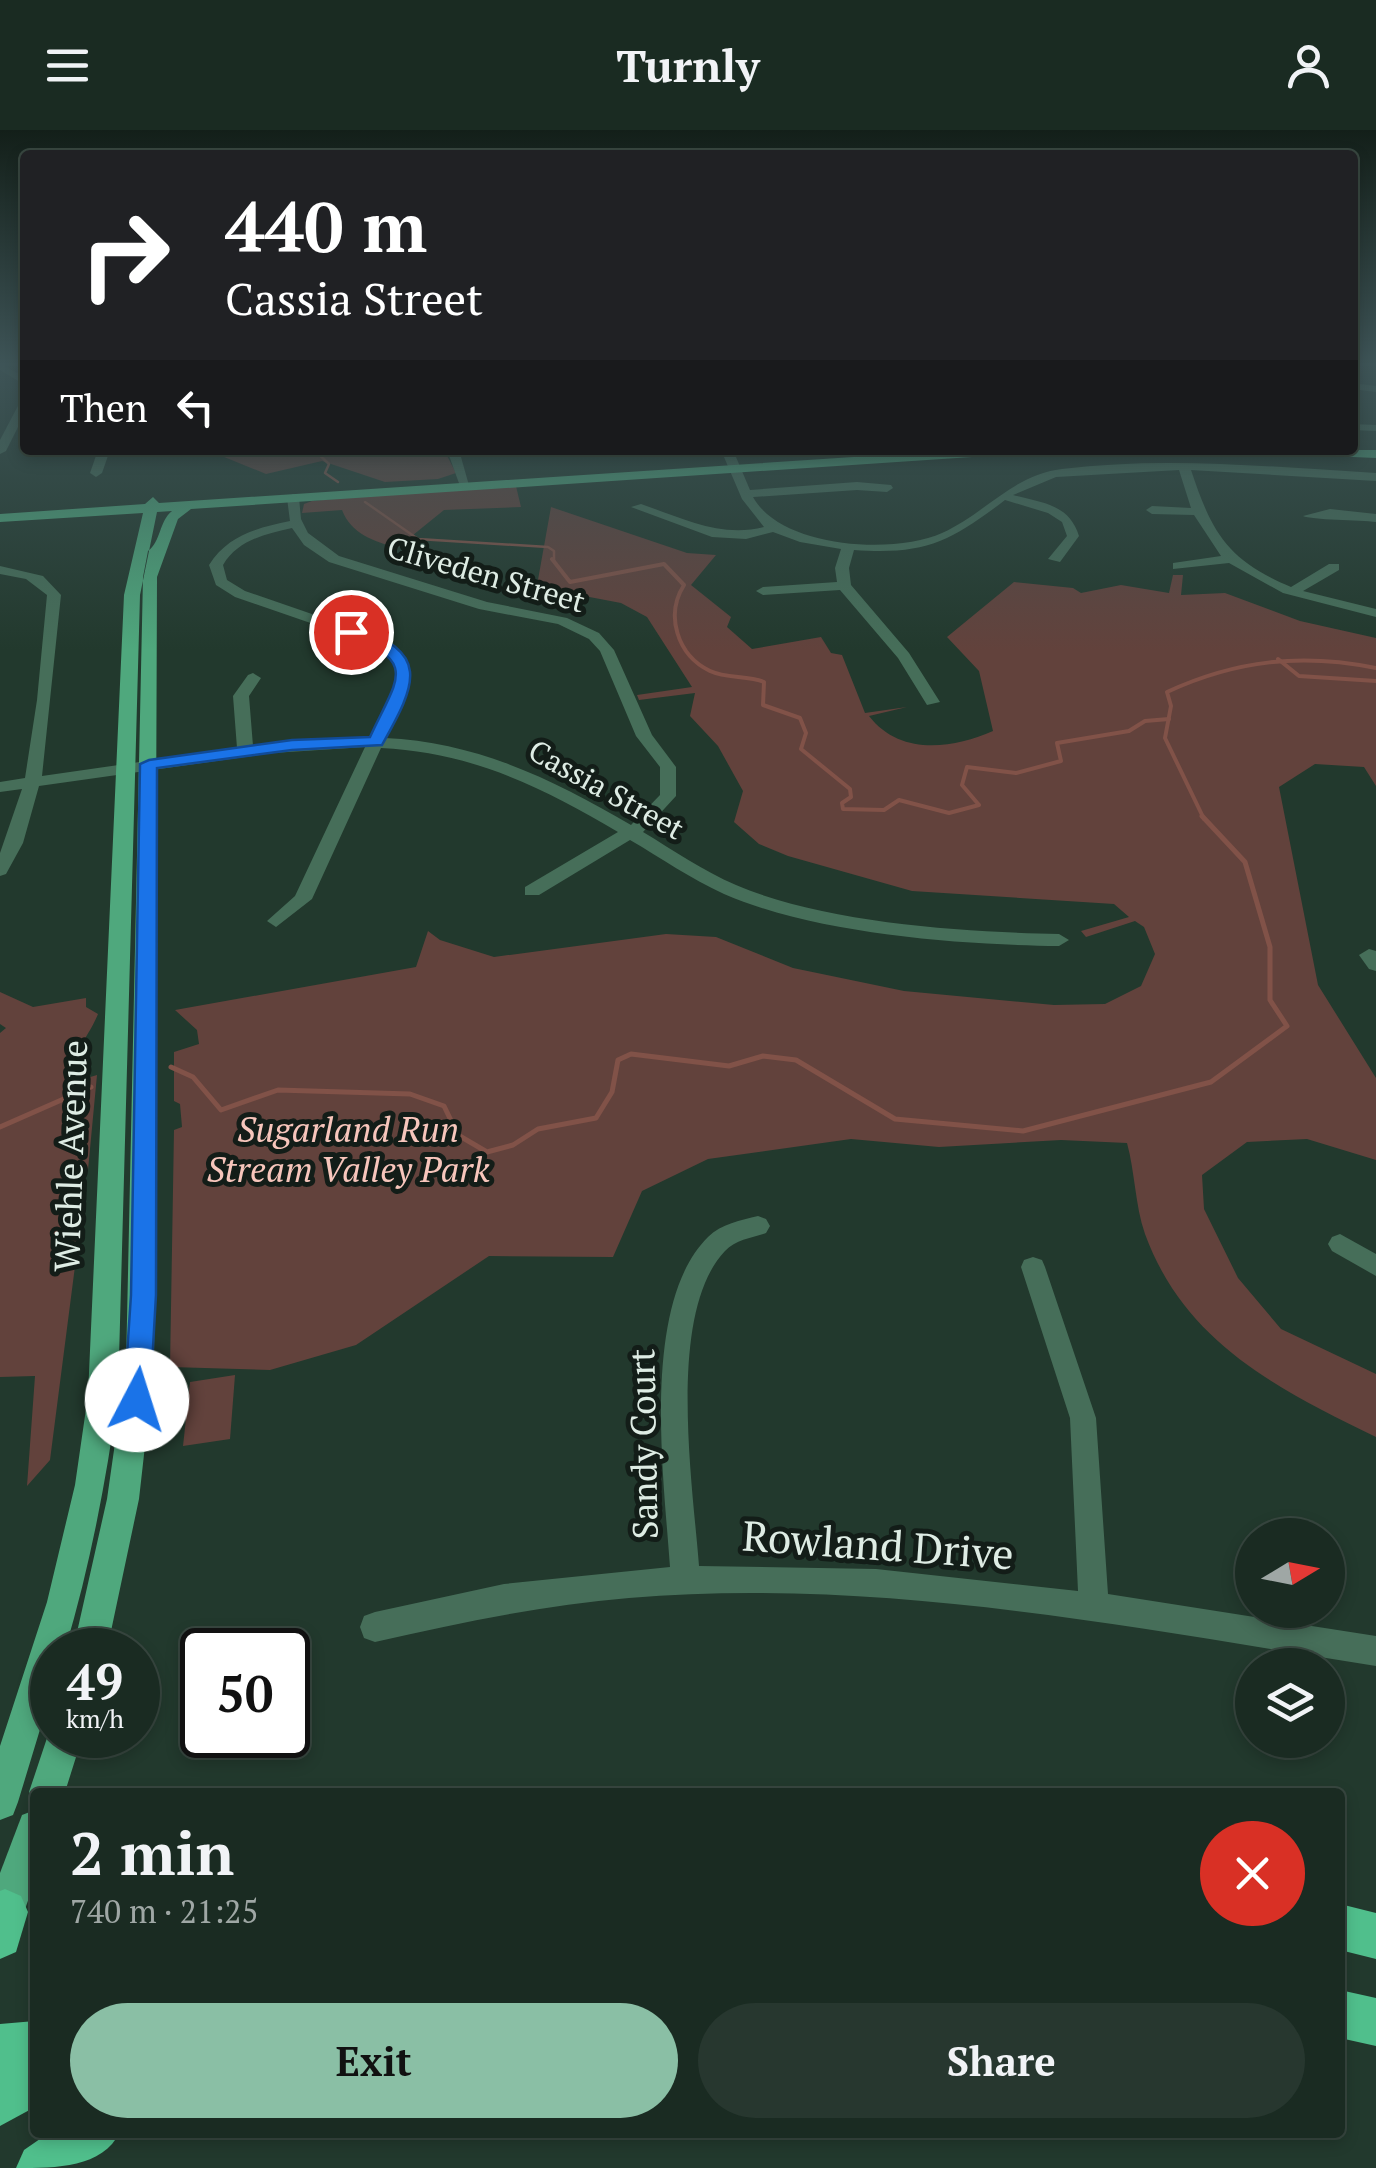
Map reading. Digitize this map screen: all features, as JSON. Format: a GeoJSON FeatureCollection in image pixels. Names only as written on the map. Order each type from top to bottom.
{"type":"FeatureCollection","features":[{"type":"Feature","properties":{"kind":"highway"},"geometry":{"type":"LineString","coordinates":[[1345,1928],[1376,1936]]}},
{"type":"Feature","properties":{"kind":"highway"},"geometry":{"type":"LineString","coordinates":[[1345,2015],[1376,2022]]}},
{"type":"Feature","properties":{"kind":"highway"},"geometry":{"type":"LineString","coordinates":[[0,2048],[30,2045]]}},
{"type":"Feature","properties":{"kind":"highway"},"geometry":{"type":"LineString","coordinates":[[0,2101],[30,2081]]}},
{"type":"Feature","properties":{"kind":"highway"},"geometry":{"type":"LineString","coordinates":[[42,2168],[86,2138]]}},
{"type":"Feature","properties":{"kind":"main road"},"geometry":{"type":"LineString","coordinates":[[160,504],[293,498],[757,459]]}},
{"type":"Feature","properties":{"kind":"main road"},"geometry":{"type":"LineString","coordinates":[[0,515],[465,483]]}},
{"type":"Feature","properties":{"kind":"main road","name":"Wiehle Avenue"},"geometry":{"type":"LineString","coordinates":[[95,1628],[134,1434],[144,1295],[150,577],[160,504]]}},
{"type":"Feature","properties":{"kind":"main road","name":"Wiehle Avenue"},"geometry":{"type":"LineString","coordinates":[[0,1802],[42,1678],[90,1486],[107,1347],[134,572],[160,504]]}},
{"type":"Feature","properties":{"kind":"main road"},"geometry":{"type":"LineString","coordinates":[[150,577],[172,517],[188,505]]}},
{"type":"Feature","properties":{"kind":"main road"},"geometry":{"type":"LineString","coordinates":[[47,1788],[57,1758]]}},
{"type":"Feature","properties":{"kind":"main road"},"geometry":{"type":"LineString","coordinates":[[2,1925],[30,1843]]}},
{"type":"Feature","properties":{"kind":"street"},"geometry":{"type":"LineString","coordinates":[[96,473],[101,459]]}},
{"type":"Feature","properties":{"kind":"street"},"geometry":{"type":"LineString","coordinates":[[456,459],[465,483]]}},
{"type":"Feature","properties":{"kind":"street"},"geometry":{"type":"LineString","coordinates":[[731,460],[757,514],[774,528],[807,539],[904,546],[937,540],[1028,480],[1057,472],[1184,468],[1376,477]]}},
{"type":"Feature","properties":{"kind":"street"},"geometry":{"type":"LineString","coordinates":[[1184,468],[1210,535],[1232,559],[1294,591],[1376,612]]}},
{"type":"Feature","properties":{"kind":"street"},"geometry":{"type":"LineString","coordinates":[[748,494],[858,486],[887,488]]}},
{"type":"Feature","properties":{"kind":"street"},"geometry":{"type":"LineString","coordinates":[[1004,496],[1052,510],[1068,520],[1072,536],[1055,560]]}},
{"type":"Feature","properties":{"kind":"street"},"geometry":{"type":"LineString","coordinates":[[276,921],[303,899],[405,678],[399,655],[376,640],[233,591],[217,576],[220,558],[232,545],[260,532],[294,524],[293,498]]}},
{"type":"Feature","properties":{"kind":"street"},"geometry":{"type":"LineString","coordinates":[[638,507],[712,533],[746,535],[774,528]]}},
{"type":"Feature","properties":{"kind":"street"},"geometry":{"type":"LineString","coordinates":[[1152,510],[1200,512]]}},
{"type":"Feature","properties":{"kind":"street"},"geometry":{"type":"LineString","coordinates":[[1309,516],[1376,518]]}},
{"type":"Feature","properties":{"kind":"street","name":"Cliveden Street"},"geometry":{"type":"LineString","coordinates":[[294,524],[305,540],[334,559],[484,606],[562,621],[594,636],[607,650],[644,736],[663,758],[670,776],[663,805],[630,832],[532,891]]}},
{"type":"Feature","properties":{"kind":"street"},"geometry":{"type":"LineString","coordinates":[[850,544],[842,568],[844,586],[904,656],[932,702]]}},
{"type":"Feature","properties":{"kind":"street"},"geometry":{"type":"LineString","coordinates":[[1178,566],[1232,559]]}},
{"type":"Feature","properties":{"kind":"street"},"geometry":{"type":"LineString","coordinates":[[1294,591],[1334,567]]}},
{"type":"Feature","properties":{"kind":"street"},"geometry":{"type":"LineString","coordinates":[[0,570],[41,580],[54,596],[32,782],[20,833],[0,870]]}},
{"type":"Feature","properties":{"kind":"street"},"geometry":{"type":"LineString","coordinates":[[763,590],[844,586]]}},
{"type":"Feature","properties":{"kind":"street"},"geometry":{"type":"LineString","coordinates":[[244,752],[240,696],[253,678]]}},
{"type":"Feature","properties":{"kind":"street","name":"Cassia Street"},"geometry":{"type":"LineString","coordinates":[[0,787],[320,743],[376,742],[460,752],[510,767],[550,785],[720,884],[762,901],[847,922],[915,932],[1059,940]]}},
{"type":"Feature","properties":{"kind":"street","name":"Sandy Court"},"geometry":{"type":"LineString","coordinates":[[685,1578],[675,1363],[680,1326],[693,1282],[706,1256],[727,1236],[758,1226]]}},
{"type":"Feature","properties":{"kind":"street"},"geometry":{"type":"LineString","coordinates":[[1340,1244],[1376,1266]]}},
{"type":"Feature","properties":{"kind":"street"},"geometry":{"type":"LineString","coordinates":[[1033,1267],[1082,1418],[1094,1605]]}},
{"type":"Feature","properties":{"kind":"street","name":"Rowland Drive"},"geometry":{"type":"LineString","coordinates":[[375,1627],[524,1594],[685,1578],[850,1579],[1094,1605],[1376,1651]]}},
{"type":"Feature","properties":{"kind":"green space"},"geometry":{"type":"Polygon","coordinates":[[[229,459],[449,459],[456,473],[438,479],[385,482],[322,461],[266,474],[229,459]]]}},
{"type":"Feature","properties":{"kind":"green space"},"geometry":{"type":"Polygon","coordinates":[[[515,482],[521,507],[444,510],[397,548],[357,531],[342,510],[302,513],[304,504],[312,501],[515,482]]]}},
{"type":"Feature","properties":{"kind":"green space","name":"Sugarland Run Stream Valley Park"},"geometry":{"type":"Polygon","coordinates":[[[551,507],[687,553],[716,555],[691,585],[731,617],[727,627],[752,649],[821,637],[831,653],[842,655],[865,713],[907,707],[869,716],[896,738],[911,743],[944,745],[993,731],[979,671],[947,637],[1014,582],[1073,588],[1081,593],[1121,585],[1169,593],[1173,575],[1183,575],[1181,595],[1225,593],[1300,621],[1376,638],[1376,786],[1364,767],[1315,764],[1279,787],[1318,985],[1376,1078],[1376,1160],[1307,1139],[1247,1142],[1202,1175],[1204,1209],[1238,1278],[1281,1329],[1376,1374],[1376,1437],[1270,1380],[1210,1333],[1184,1305],[1162,1272],[1145,1234],[1127,1143],[1061,1140],[939,1147],[851,1139],[708,1159],[642,1191],[613,1257],[489,1256],[356,1345],[270,1370],[170,1367],[174,1130],[182,1127],[180,1104],[174,1101],[174,1052],[199,1044],[197,1030],[175,1010],[416,967],[428,931],[440,940],[494,957],[666,934],[716,937],[793,968],[904,991],[1054,1005],[1105,1004],[1141,986],[1155,954],[1144,927],[1135,921],[1086,937],[1081,931],[1129,917],[1114,904],[912,891],[759,844],[734,822],[743,791],[718,746],[690,716],[695,693],[639,700],[637,695],[692,687],[647,617],[621,603],[558,591],[536,591],[551,507]]]}},
{"type":"Feature","properties":{"kind":"green space"},"geometry":{"type":"Polygon","coordinates":[[[0,992],[33,1007],[86,998],[86,1007],[98,1014],[68,1075],[67,1084],[97,1075],[88,1170],[76,1177],[75,1212],[82,1212],[50,1460],[27,1486],[35,1376],[0,1377],[0,1033],[6,1028],[0,1024],[0,992]]]}},
{"type":"Feature","properties":{"kind":"green space"},"geometry":{"type":"Polygon","coordinates":[[[235,1375],[230,1439],[183,1446],[190,1382],[235,1375]]]}},
{"type":"Feature","properties":{"kind":"waterway"},"geometry":{"type":"LineString","coordinates":[[324,459],[329,464],[325,473],[338,482]]}},
{"type":"Feature","properties":{"kind":"waterway"},"geometry":{"type":"LineString","coordinates":[[365,502],[418,539],[548,547],[554,551],[554,562]]}},
{"type":"Feature","properties":{"kind":"waterway"},"geometry":{"type":"LineString","coordinates":[[554,562],[570,582],[664,564],[684,585],[675,621],[689,655],[710,671],[764,682],[763,705],[800,718],[806,733],[801,749],[850,789],[851,797],[842,803],[843,809],[884,810],[899,800],[949,813],[979,805],[962,785],[967,767],[1016,773],[1061,761],[1057,743],[1129,731],[1145,721],[1169,719]]}},
{"type":"Feature","properties":{"kind":"waterway"},"geometry":{"type":"LineString","coordinates":[[1278,659],[1281,662]]}},
{"type":"Feature","properties":{"kind":"waterway"},"geometry":{"type":"LineString","coordinates":[[1281,662],[1322,661],[1376,668]]}},
{"type":"Feature","properties":{"kind":"waterway"},"geometry":{"type":"LineString","coordinates":[[1169,719],[1171,706],[1167,692],[1244,666],[1281,662]]}},
{"type":"Feature","properties":{"kind":"waterway"},"geometry":{"type":"LineString","coordinates":[[1281,662],[1299,676],[1376,681]]}},
{"type":"Feature","properties":{"kind":"waterway"},"geometry":{"type":"LineString","coordinates":[[1169,719],[1165,738],[1203,817]]}},
{"type":"Feature","properties":{"kind":"waterway"},"geometry":{"type":"LineString","coordinates":[[171,1067],[193,1077],[221,1110],[278,1090],[410,1094],[444,1106],[458,1135],[487,1152],[513,1145],[538,1129],[596,1118],[612,1092],[618,1060],[631,1054],[729,1066],[763,1056],[796,1060],[895,1119],[1023,1131],[1211,1082],[1287,1026],[1270,1000],[1270,947],[1245,862],[1203,817]]}},
{"type":"Feature","properties":{"kind":"waterway"},"geometry":{"type":"LineString","coordinates":[[0,1127],[91,1087]]}},
{"type":"Feature","properties":{"kind":"route"},"geometry":{"type":"LineString","coordinates":[[137,1400],[144,1295],[149,764],[292,745],[376,742],[405,670],[399,655],[385,644],[351,632]]}}]}
